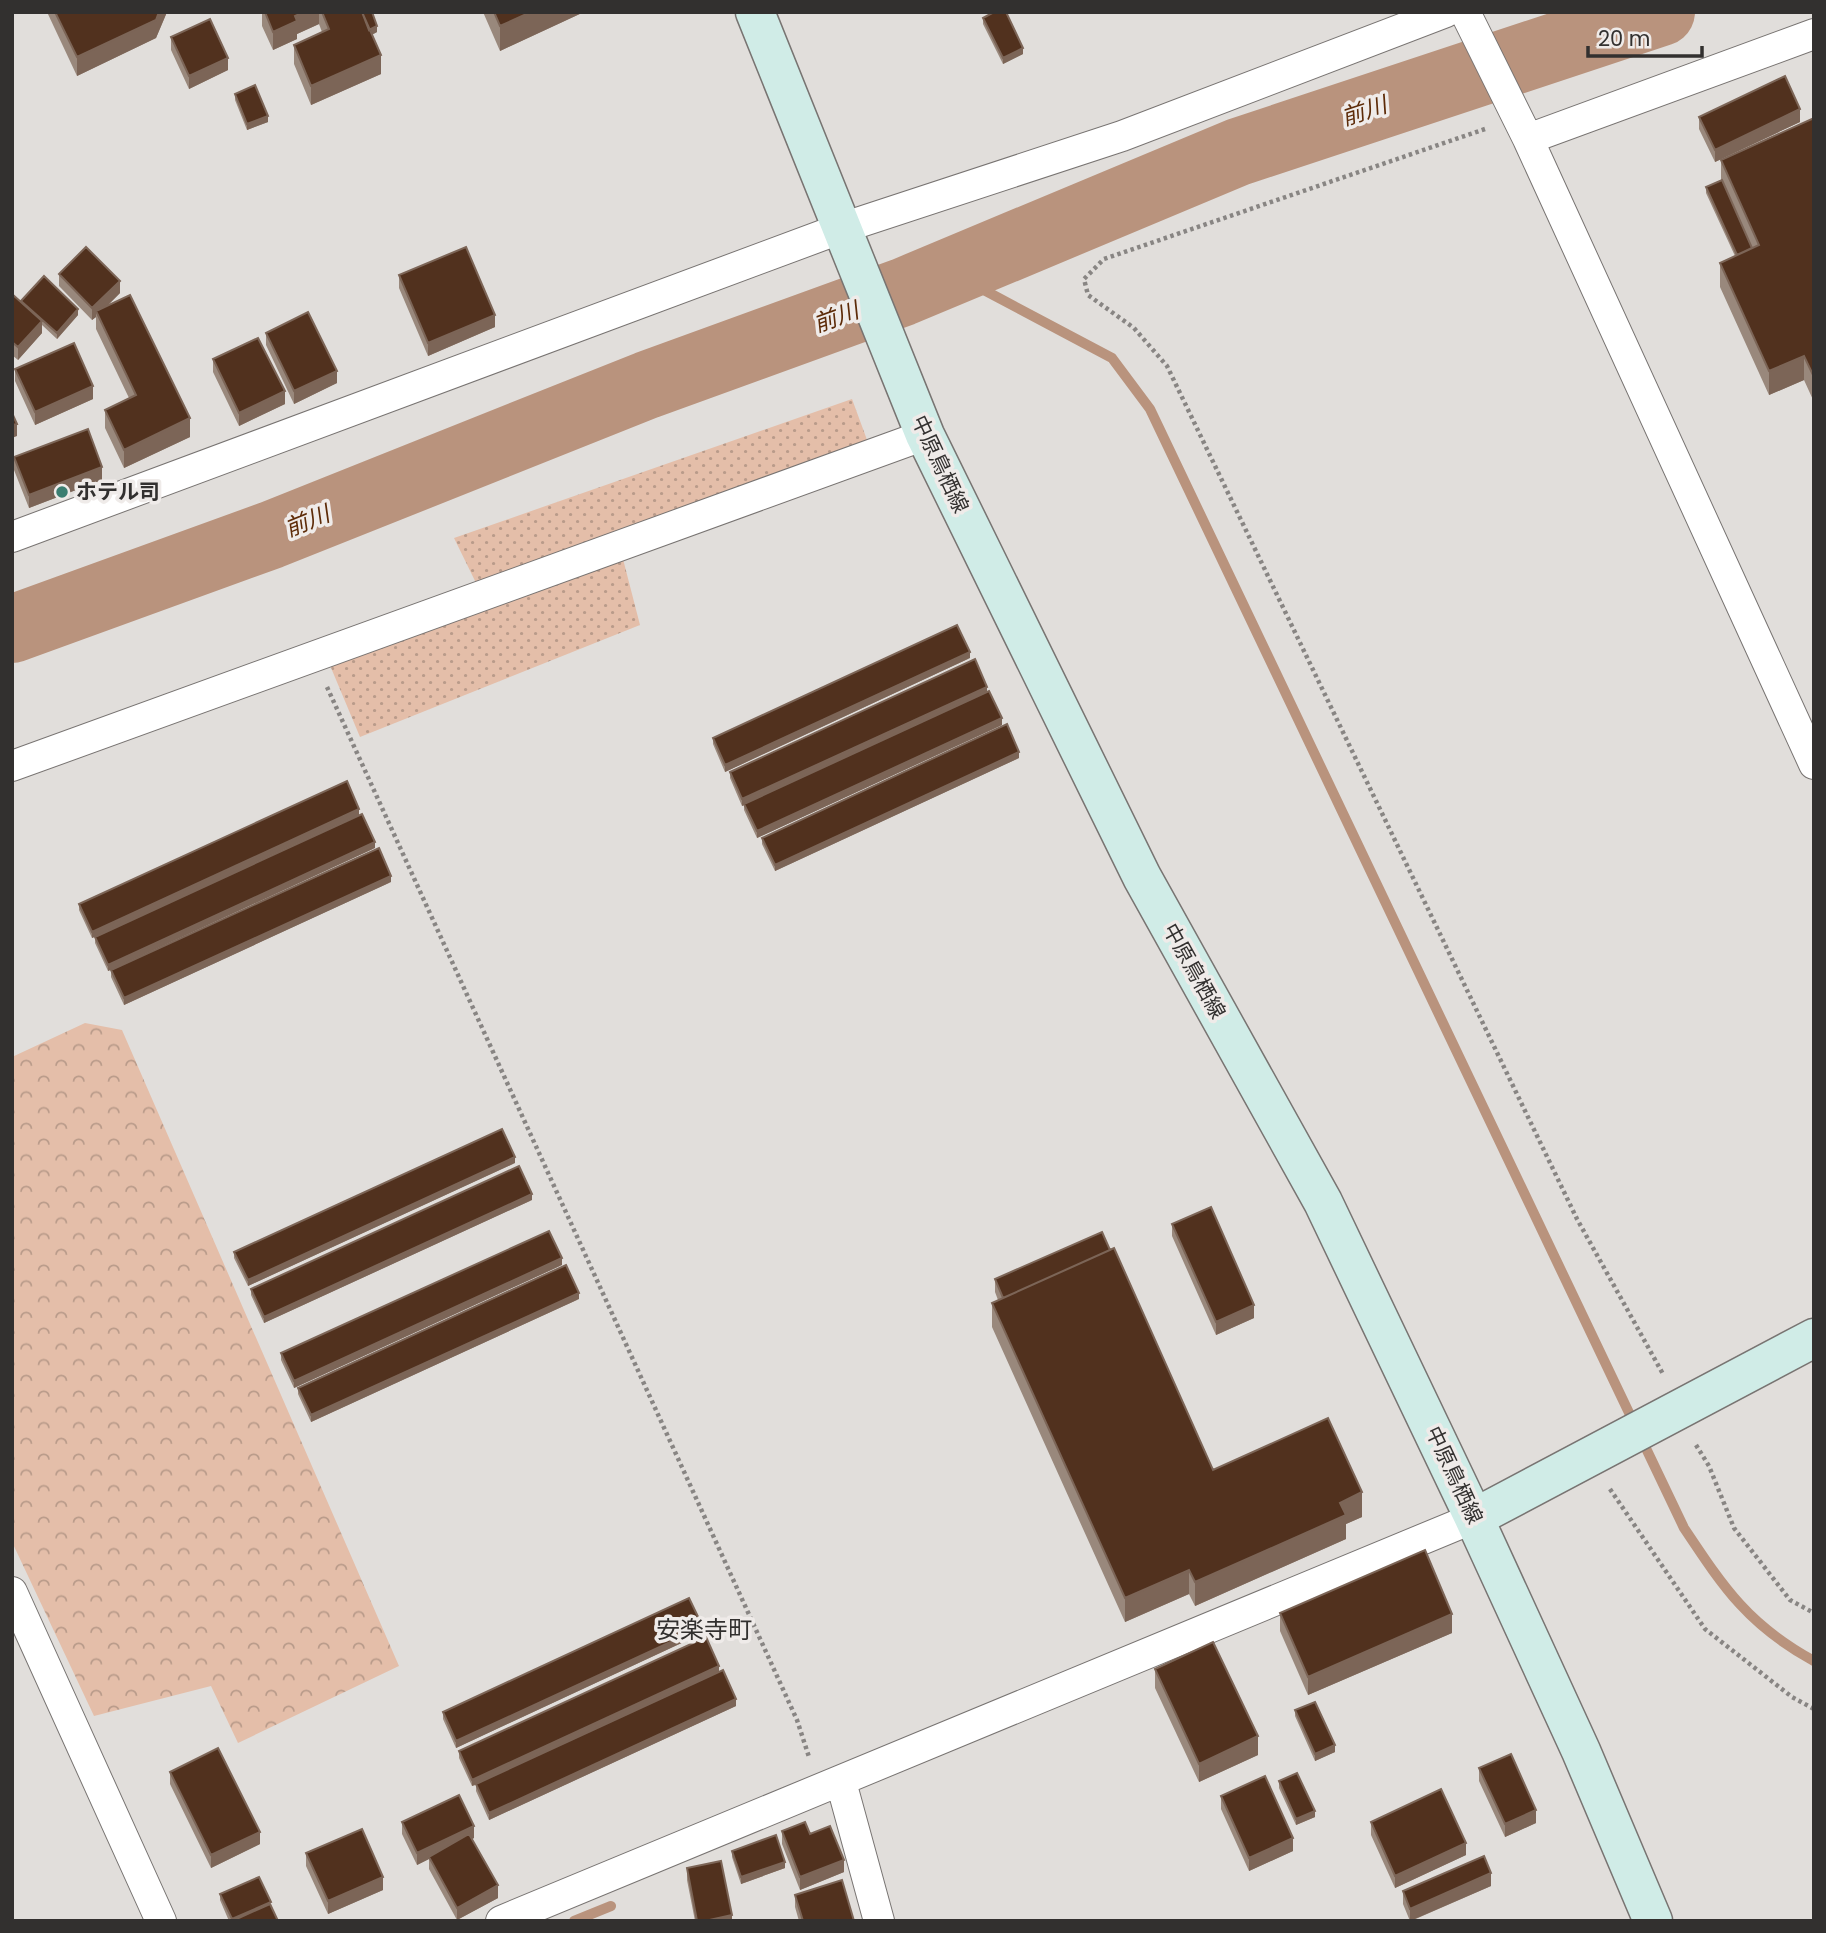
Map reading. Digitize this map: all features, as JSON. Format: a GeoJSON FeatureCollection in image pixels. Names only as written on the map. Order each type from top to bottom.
{"type":"FeatureCollection","features":[{"type":"Feature","properties":{"kind":"main road","name":"中原鳥栖線"},"geometry":{"type":"LineString","coordinates":[[755,12],[898,374],[925,435],[1142,877],[1323,1202],[1475,1518],[1581,1751],[1653,1921]]}},
{"type":"Feature","properties":{"kind":"main road"},"geometry":{"type":"LineString","coordinates":[[1475,1518],[1814,1338]]}},
{"type":"Feature","properties":{"kind":"street"},"geometry":{"type":"LineString","coordinates":[[12,537],[846,238],[1447,12]]}},
{"type":"Feature","properties":{"kind":"street"},"geometry":{"type":"LineString","coordinates":[[1465,12],[1477,41],[1528,139],[1814,764]]}},
{"type":"Feature","properties":{"kind":"street"},"geometry":{"type":"LineString","coordinates":[[1528,139],[1814,34]]}},
{"type":"Feature","properties":{"kind":"street"},"geometry":{"type":"LineString","coordinates":[[12,765],[925,435]]}},
{"type":"Feature","properties":{"kind":"street"},"geometry":{"type":"LineString","coordinates":[[501,1921],[1475,1518]]}},
{"type":"Feature","properties":{"kind":"street"},"geometry":{"type":"LineString","coordinates":[[12,1592],[161,1921]]}},
{"type":"Feature","properties":{"kind":"street"},"geometry":{"type":"LineString","coordinates":[[830,1787],[879,1921]]}},
{"type":"Feature","properties":{"kind":"path"},"geometry":{"type":"LineString","coordinates":[[1528,139],[1494,126],[1104,259],[1084,279],[1088,295],[1134,328],[1167,366],[1577,1219],[1665,1378],[1675,1413],[1709,1466],[1734,1528],[1790,1600],[1814,1613]]}},
{"type":"Feature","properties":{"kind":"path"},"geometry":{"type":"LineString","coordinates":[[314,658],[830,1787]]}},
{"type":"Feature","properties":{"kind":"path"},"geometry":{"type":"LineString","coordinates":[[1602,1451],[1609,1488],[1705,1629],[1792,1697],[1814,1709]]}},
{"type":"Feature","properties":{"kind":"green space"},"geometry":{"type":"Polygon","coordinates":[[[852,399],[870,448],[478,587],[454,538],[852,399]]]}},
{"type":"Feature","properties":{"kind":"green space"},"geometry":{"type":"Polygon","coordinates":[[[623,559],[640,625],[360,737],[329,663],[623,559]]]}},
{"type":"Feature","properties":{"kind":"green space"},"geometry":{"type":"Polygon","coordinates":[[[85,1023],[122,1030],[399,1666],[238,1743],[211,1686],[94,1716],[12,1542],[12,1057],[85,1023]]]}},
{"type":"Feature","properties":{"kind":"building"},"geometry":{"type":"Polygon","coordinates":[[[55,12],[159,12],[156,20],[77,57],[55,12]]]}},
{"type":"Feature","properties":{"kind":"building"},"geometry":{"type":"Polygon","coordinates":[[[265,12],[304,12],[295,16],[297,21],[273,32],[265,12]]]}},
{"type":"Feature","properties":{"kind":"building"},"geometry":{"type":"Polygon","coordinates":[[[322,12],[362,12],[381,55],[311,86],[294,45],[329,29],[322,12]]]}},
{"type":"Feature","properties":{"kind":"building"},"geometry":{"type":"Polygon","coordinates":[[[362,12],[372,12],[377,26],[369,30],[362,12]]]}},
{"type":"Feature","properties":{"kind":"building"},"geometry":{"type":"Polygon","coordinates":[[[494,12],[531,12],[500,26],[494,12]]]}},
{"type":"Feature","properties":{"kind":"building"},"geometry":{"type":"Polygon","coordinates":[[[994,12],[1006,12],[1023,48],[1003,58],[983,18],[994,12]]]}},
{"type":"Feature","properties":{"kind":"building"},"geometry":{"type":"Polygon","coordinates":[[[210,19],[228,58],[189,76],[171,37],[210,19]]]}},
{"type":"Feature","properties":{"kind":"building"},"geometry":{"type":"Polygon","coordinates":[[[1785,76],[1800,109],[1715,150],[1699,117],[1785,76]]]}},
{"type":"Feature","properties":{"kind":"building"},"geometry":{"type":"Polygon","coordinates":[[[255,85],[268,116],[247,124],[235,94],[255,85]]]}},
{"type":"Feature","properties":{"kind":"building"},"geometry":{"type":"Polygon","coordinates":[[[1814,118],[1814,377],[1804,356],[1769,371],[1720,263],[1759,245],[1721,160],[1814,118]]]}},
{"type":"Feature","properties":{"kind":"building"},"geometry":{"type":"Polygon","coordinates":[[[1722,180],[1752,248],[1737,255],[1706,187],[1722,180]]]}},
{"type":"Feature","properties":{"kind":"building"},"geometry":{"type":"Polygon","coordinates":[[[86,247],[120,281],[92,308],[59,274],[86,247]]]}},
{"type":"Feature","properties":{"kind":"building"},"geometry":{"type":"Polygon","coordinates":[[[466,247],[495,315],[428,343],[399,275],[466,247]]]}},
{"type":"Feature","properties":{"kind":"building"},"geometry":{"type":"Polygon","coordinates":[[[44,276],[78,309],[57,333],[21,301],[44,276]]]}},
{"type":"Feature","properties":{"kind":"building"},"geometry":{"type":"Polygon","coordinates":[[[12,294],[42,321],[18,347],[12,342],[12,294]]]}},
{"type":"Feature","properties":{"kind":"building"},"geometry":{"type":"Polygon","coordinates":[[[130,295],[190,418],[124,450],[105,410],[136,395],[96,311],[130,295]]]}},
{"type":"Feature","properties":{"kind":"building"},"geometry":{"type":"Polygon","coordinates":[[[308,312],[337,371],[294,391],[266,333],[308,312]]]}},
{"type":"Feature","properties":{"kind":"building"},"geometry":{"type":"Polygon","coordinates":[[[258,338],[285,391],[239,413],[213,359],[258,338]]]}},
{"type":"Feature","properties":{"kind":"building"},"geometry":{"type":"Polygon","coordinates":[[[74,343],[93,386],[35,412],[15,369],[74,343]]]}},
{"type":"Feature","properties":{"kind":"building"},"geometry":{"type":"Polygon","coordinates":[[[88,429],[102,467],[29,495],[14,457],[88,429]]]}},
{"type":"Feature","properties":{"kind":"building"},"geometry":{"type":"Polygon","coordinates":[[[957,625],[970,652],[725,765],[713,738],[957,625]]]}},
{"type":"Feature","properties":{"kind":"building"},"geometry":{"type":"Polygon","coordinates":[[[975,659],[987,687],[742,799],[730,772],[975,659]]]}},
{"type":"Feature","properties":{"kind":"building"},"geometry":{"type":"Polygon","coordinates":[[[989,691],[1002,718],[757,831],[744,804],[989,691]]]}},
{"type":"Feature","properties":{"kind":"building"},"geometry":{"type":"Polygon","coordinates":[[[1007,724],[1019,752],[775,865],[762,838],[1007,724]]]}},
{"type":"Feature","properties":{"kind":"building"},"geometry":{"type":"Polygon","coordinates":[[[347,781],[359,809],[92,932],[79,904],[347,781]]]}},
{"type":"Feature","properties":{"kind":"building"},"geometry":{"type":"Polygon","coordinates":[[[362,814],[375,842],[108,965],[95,937],[362,814]]]}},
{"type":"Feature","properties":{"kind":"building"},"geometry":{"type":"Polygon","coordinates":[[[379,848],[391,876],[124,998],[111,970],[379,848]]]}},
{"type":"Feature","properties":{"kind":"building"},"geometry":{"type":"Polygon","coordinates":[[[502,1129],[515,1157],[248,1280],[234,1252],[502,1129]]]}},
{"type":"Feature","properties":{"kind":"building"},"geometry":{"type":"Polygon","coordinates":[[[519,1166],[532,1194],[264,1317],[251,1289],[519,1166]]]}},
{"type":"Feature","properties":{"kind":"building"},"geometry":{"type":"Polygon","coordinates":[[[1211,1207],[1254,1305],[1216,1322],[1172,1224],[1211,1207]]]}},
{"type":"Feature","properties":{"kind":"building"},"geometry":{"type":"Polygon","coordinates":[[[549,1231],[562,1258],[294,1381],[281,1353],[549,1231]]]}},
{"type":"Feature","properties":{"kind":"building"},"geometry":{"type":"Polygon","coordinates":[[[1102,1232],[1110,1250],[1003,1298],[995,1279],[1102,1232]]]}},
{"type":"Feature","properties":{"kind":"building"},"geometry":{"type":"Polygon","coordinates":[[[1114,1248],[1213,1470],[1328,1418],[1362,1492],[1340,1503],[1346,1515],[1195,1582],[1189,1570],[1125,1598],[992,1303],[1114,1248]]]}},
{"type":"Feature","properties":{"kind":"building"},"geometry":{"type":"Polygon","coordinates":[[[566,1265],[579,1293],[311,1415],[298,1388],[566,1265]]]}},
{"type":"Feature","properties":{"kind":"building"},"geometry":{"type":"Polygon","coordinates":[[[1425,1550],[1452,1614],[1308,1677],[1280,1613],[1425,1550]]]}},
{"type":"Feature","properties":{"kind":"building"},"geometry":{"type":"Polygon","coordinates":[[[689,1598],[703,1627],[456,1741],[443,1712],[689,1598]]]}},
{"type":"Feature","properties":{"kind":"building"},"geometry":{"type":"Polygon","coordinates":[[[706,1637],[719,1666],[472,1780],[459,1751],[706,1637]]]}},
{"type":"Feature","properties":{"kind":"building"},"geometry":{"type":"Polygon","coordinates":[[[1213,1642],[1258,1736],[1199,1764],[1155,1669],[1213,1642]]]}},
{"type":"Feature","properties":{"kind":"building"},"geometry":{"type":"Polygon","coordinates":[[[723,1670],[736,1699],[489,1813],[476,1784],[723,1670]]]}},
{"type":"Feature","properties":{"kind":"building"},"geometry":{"type":"Polygon","coordinates":[[[1315,1702],[1335,1745],[1315,1754],[1295,1710],[1315,1702]]]}},
{"type":"Feature","properties":{"kind":"building"},"geometry":{"type":"Polygon","coordinates":[[[218,1748],[260,1832],[211,1855],[170,1772],[218,1748]]]}},
{"type":"Feature","properties":{"kind":"building"},"geometry":{"type":"Polygon","coordinates":[[[1511,1754],[1536,1810],[1505,1824],[1479,1768],[1511,1754]]]}},
{"type":"Feature","properties":{"kind":"building"},"geometry":{"type":"Polygon","coordinates":[[[1297,1773],[1315,1811],[1296,1819],[1279,1781],[1297,1773]]]}},
{"type":"Feature","properties":{"kind":"building"},"geometry":{"type":"Polygon","coordinates":[[[1265,1776],[1293,1838],[1249,1858],[1221,1796],[1265,1776]]]}},
{"type":"Feature","properties":{"kind":"building"},"geometry":{"type":"Polygon","coordinates":[[[1441,1789],[1466,1843],[1395,1876],[1371,1822],[1441,1789]]]}},
{"type":"Feature","properties":{"kind":"building"},"geometry":{"type":"Polygon","coordinates":[[[459,1795],[474,1826],[417,1853],[402,1822],[459,1795]]]}},
{"type":"Feature","properties":{"kind":"building"},"geometry":{"type":"Polygon","coordinates":[[[805,1822],[810,1834],[830,1826],[844,1860],[800,1877],[782,1831],[805,1822]]]}},
{"type":"Feature","properties":{"kind":"building"},"geometry":{"type":"Polygon","coordinates":[[[362,1829],[383,1877],[328,1901],[306,1853],[362,1829]]]}},
{"type":"Feature","properties":{"kind":"building"},"geometry":{"type":"Polygon","coordinates":[[[469,1834],[498,1885],[457,1908],[429,1857],[469,1834]]]}},
{"type":"Feature","properties":{"kind":"building"},"geometry":{"type":"Polygon","coordinates":[[[776,1835],[785,1862],[741,1877],[732,1851],[776,1835]]]}},
{"type":"Feature","properties":{"kind":"building"},"geometry":{"type":"Polygon","coordinates":[[[1484,1856],[1491,1873],[1410,1909],[1403,1891],[1484,1856]]]}},
{"type":"Feature","properties":{"kind":"building"},"geometry":{"type":"Polygon","coordinates":[[[721,1861],[732,1915],[697,1921],[687,1868],[721,1861]]]}},
{"type":"Feature","properties":{"kind":"building"},"geometry":{"type":"Polygon","coordinates":[[[259,1877],[271,1902],[232,1919],[220,1894],[259,1877]]]}},
{"type":"Feature","properties":{"kind":"building"},"geometry":{"type":"Polygon","coordinates":[[[842,1880],[854,1921],[803,1921],[795,1895],[842,1880]]]}},
{"type":"Feature","properties":{"kind":"building"},"geometry":{"type":"Polygon","coordinates":[[[270,1904],[278,1921],[232,1921],[270,1904]]]}},
{"type":"Feature","properties":{"kind":"waterway","name":"前川"},"geometry":{"type":"LineString","coordinates":[[12,629],[271,535],[647,385],[903,292],[1238,152],[1661,12]]}},
{"type":"Feature","properties":{"kind":"waterway"},"geometry":{"type":"LineString","coordinates":[[903,292],[982,289],[1112,358],[1150,409],[1684,1528],[1739,1604],[1771,1633],[1814,1661]]}},
{"type":"Feature","properties":{"kind":"waterway"},"geometry":{"type":"LineString","coordinates":[[574,1921],[611,1906]]}},
{"type":"Feature","properties":{"kind":"place","name":"ホテル司"},"geometry":{"type":"Point","coordinates":[62,492]}},
{"type":"Feature","properties":{"kind":"district","name":"安楽寺町"},"geometry":{"type":"Point","coordinates":[704,1630]}}]}
